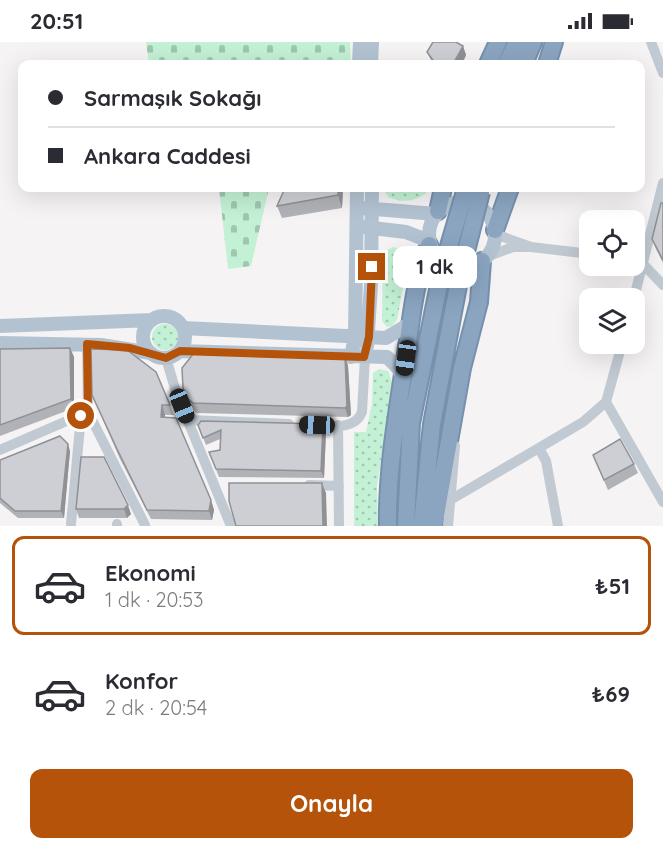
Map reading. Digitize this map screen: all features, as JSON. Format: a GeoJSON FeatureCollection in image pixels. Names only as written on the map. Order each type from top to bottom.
{"type":"FeatureCollection","features":[{"type":"Feature","properties":{"kind":"highway"},"geometry":{"type":"LineString","coordinates":[[490,60],[498,42]]}},
{"type":"Feature","properties":{"kind":"highway"},"geometry":{"type":"LineString","coordinates":[[509,60],[517,42]]}},
{"type":"Feature","properties":{"kind":"highway"},"geometry":{"type":"LineString","coordinates":[[526,60],[533,42]]}},
{"type":"Feature","properties":{"kind":"highway"},"geometry":{"type":"LineString","coordinates":[[549,60],[554,42]]}},
{"type":"Feature","properties":{"kind":"highway"},"geometry":{"type":"LineString","coordinates":[[437,212],[442,192]]}},
{"type":"Feature","properties":{"kind":"highway"},"geometry":{"type":"LineString","coordinates":[[406,526],[413,413],[442,270],[476,192]]}},
{"type":"Feature","properties":{"kind":"highway"},"geometry":{"type":"LineString","coordinates":[[422,526],[434,413],[476,192]]}},
{"type":"Feature","properties":{"kind":"highway"},"geometry":{"type":"LineString","coordinates":[[495,232],[509,192]]}},
{"type":"Feature","properties":{"kind":"highway"},"geometry":{"type":"LineString","coordinates":[[386,526],[391,461],[419,270],[429,243]]}},
{"type":"Feature","properties":{"kind":"highway"},"geometry":{"type":"LineString","coordinates":[[434,526],[459,383],[479,302],[484,259]]}},
{"type":"Feature","properties":{"kind":"main road"},"geometry":{"type":"LineString","coordinates":[[359,60],[360,42]]}},
{"type":"Feature","properties":{"kind":"main road"},"geometry":{"type":"LineString","coordinates":[[371,60],[372,42]]}},
{"type":"Feature","properties":{"kind":"main road"},"geometry":{"type":"LineString","coordinates":[[357,192],[354,336],[358,357]]}},
{"type":"Feature","properties":{"kind":"main road"},"geometry":{"type":"LineString","coordinates":[[358,357],[369,337],[372,192]]}},
{"type":"Feature","properties":{"kind":"main road"},"geometry":{"type":"LineString","coordinates":[[454,202],[476,205],[485,211],[495,232],[491,252],[484,259],[464,269],[452,267],[434,255],[429,243],[430,223],[437,212],[454,202]]}},
{"type":"Feature","properties":{"kind":"main road"},"geometry":{"type":"LineString","coordinates":[[357,208],[437,212]]}},
{"type":"Feature","properties":{"kind":"main road"},"geometry":{"type":"LineString","coordinates":[[356,226],[406,232],[429,243]]}},
{"type":"Feature","properties":{"kind":"main road"},"geometry":{"type":"LineString","coordinates":[[0,326],[152,320],[169,317],[183,328],[369,337],[394,335],[411,323]]}},
{"type":"Feature","properties":{"kind":"main road"},"geometry":{"type":"LineString","coordinates":[[151,353],[143,336],[152,320]]}},
{"type":"Feature","properties":{"kind":"main road"},"geometry":{"type":"LineString","coordinates":[[180,351],[185,340],[183,328]]}},
{"type":"Feature","properties":{"kind":"main road"},"geometry":{"type":"LineString","coordinates":[[0,343],[87,344],[123,347],[166,358],[180,351],[387,357],[397,366],[403,377]]}},
{"type":"Feature","properties":{"kind":"street"},"geometry":{"type":"LineString","coordinates":[[483,60],[490,42]]}},
{"type":"Feature","properties":{"kind":"street"},"geometry":{"type":"LineString","coordinates":[[550,60],[561,42]]}},
{"type":"Feature","properties":{"kind":"street"},"geometry":{"type":"LineString","coordinates":[[651,42],[663,73]]}},
{"type":"Feature","properties":{"kind":"street"},"geometry":{"type":"LineString","coordinates":[[645,242],[663,183]]}},
{"type":"Feature","properties":{"kind":"street"},"geometry":{"type":"LineString","coordinates":[[495,232],[531,247]]}},
{"type":"Feature","properties":{"kind":"street"},"geometry":{"type":"LineString","coordinates":[[484,259],[513,247],[579,253]]}},
{"type":"Feature","properties":{"kind":"street"},"geometry":{"type":"LineString","coordinates":[[645,268],[663,285]]}},
{"type":"Feature","properties":{"kind":"street"},"geometry":{"type":"LineString","coordinates":[[71,524],[84,414],[87,344]]}},
{"type":"Feature","properties":{"kind":"street"},"geometry":{"type":"LineString","coordinates":[[452,500],[540,450],[583,422],[606,402],[619,354]]}},
{"type":"Feature","properties":{"kind":"street"},"geometry":{"type":"LineString","coordinates":[[188,420],[338,426],[354,423],[362,412],[358,357]]}},
{"type":"Feature","properties":{"kind":"street"},"geometry":{"type":"LineString","coordinates":[[166,358],[188,420],[220,485],[231,526]]}},
{"type":"Feature","properties":{"kind":"street"},"geometry":{"type":"LineString","coordinates":[[448,526],[452,500],[459,383]]}},
{"type":"Feature","properties":{"kind":"street"},"geometry":{"type":"LineString","coordinates":[[606,402],[663,502]]}},
{"type":"Feature","properties":{"kind":"street"},"geometry":{"type":"LineString","coordinates":[[0,450],[84,414]]}},
{"type":"Feature","properties":{"kind":"street"},"geometry":{"type":"LineString","coordinates":[[84,414],[145,525]]}},
{"type":"Feature","properties":{"kind":"street"},"geometry":{"type":"LineString","coordinates":[[338,426],[339,526]]}},
{"type":"Feature","properties":{"kind":"street"},"geometry":{"type":"LineString","coordinates":[[540,450],[546,461],[558,526]]}},
{"type":"Feature","properties":{"kind":"street"},"geometry":{"type":"LineString","coordinates":[[293,485],[339,486]]}},
{"type":"Feature","properties":{"kind":"green space"},"geometry":{"type":"Polygon","coordinates":[[[146,42],[350,42],[351,60],[148,60],[146,42]]]}},
{"type":"Feature","properties":{"kind":"green space"},"geometry":{"type":"Polygon","coordinates":[[[219,192],[268,192],[251,266],[228,269],[219,192]]]}},
{"type":"Feature","properties":{"kind":"green space"},"geometry":{"type":"Polygon","coordinates":[[[385,192],[427,192],[406,201],[388,197],[385,192]]]}},
{"type":"Feature","properties":{"kind":"green space"},"geometry":{"type":"Polygon","coordinates":[[[394,247],[406,252],[408,261],[397,320],[392,326],[387,327],[382,321],[383,257],[387,250],[394,247]]]}},
{"type":"Feature","properties":{"kind":"green space"},"geometry":{"type":"Polygon","coordinates":[[[165,324],[174,328],[178,337],[174,346],[165,350],[156,346],[152,337],[156,328],[165,324]]]}},
{"type":"Feature","properties":{"kind":"green space"},"geometry":{"type":"Polygon","coordinates":[[[379,369],[388,371],[393,384],[377,486],[378,526],[354,526],[354,432],[366,432],[372,404],[373,373],[379,369]]]}},
{"type":"Feature","properties":{"kind":"building"},"geometry":{"type":"Polygon","coordinates":[[[433,42],[456,42],[463,46],[455,60],[433,60],[427,52],[433,42]]]}},
{"type":"Feature","properties":{"kind":"building"},"geometry":{"type":"Polygon","coordinates":[[[283,192],[338,192],[338,195],[277,206],[283,192]]]}},
{"type":"Feature","properties":{"kind":"building"},"geometry":{"type":"Polygon","coordinates":[[[661,203],[663,203],[663,260],[652,239],[661,203]]]}},
{"type":"Feature","properties":{"kind":"building"},"geometry":{"type":"Polygon","coordinates":[[[70,348],[71,399],[0,425],[0,349],[70,348]]]}},
{"type":"Feature","properties":{"kind":"building"},"geometry":{"type":"Polygon","coordinates":[[[91,349],[127,350],[156,372],[170,405],[162,405],[161,417],[176,418],[211,500],[209,511],[147,510],[92,395],[91,349]]]}},
{"type":"Feature","properties":{"kind":"building"},"geometry":{"type":"Polygon","coordinates":[[[194,353],[345,356],[347,406],[345,408],[193,403],[187,398],[183,388],[182,368],[194,353]]]}},
{"type":"Feature","properties":{"kind":"building"},"geometry":{"type":"Polygon","coordinates":[[[201,421],[323,424],[321,471],[216,469],[209,452],[220,450],[221,430],[203,438],[198,425],[201,421]]]}},
{"type":"Feature","properties":{"kind":"building"},"geometry":{"type":"Polygon","coordinates":[[[60,436],[68,444],[61,511],[15,511],[0,498],[0,460],[60,436]]]}},
{"type":"Feature","properties":{"kind":"building"},"geometry":{"type":"Polygon","coordinates":[[[620,439],[634,464],[604,480],[593,455],[620,439]]]}},
{"type":"Feature","properties":{"kind":"building"},"geometry":{"type":"Polygon","coordinates":[[[81,457],[104,457],[128,505],[124,509],[76,509],[81,457]]]}},
{"type":"Feature","properties":{"kind":"building"},"geometry":{"type":"Polygon","coordinates":[[[229,483],[322,483],[323,526],[236,526],[229,501],[229,483]]]}},
{"type":"Feature","properties":{"kind":"route"},"geometry":{"type":"LineString","coordinates":[[81,416],[88,412],[87,344],[130,348],[166,358],[180,351],[364,357],[369,337],[372,267]]}}]}
